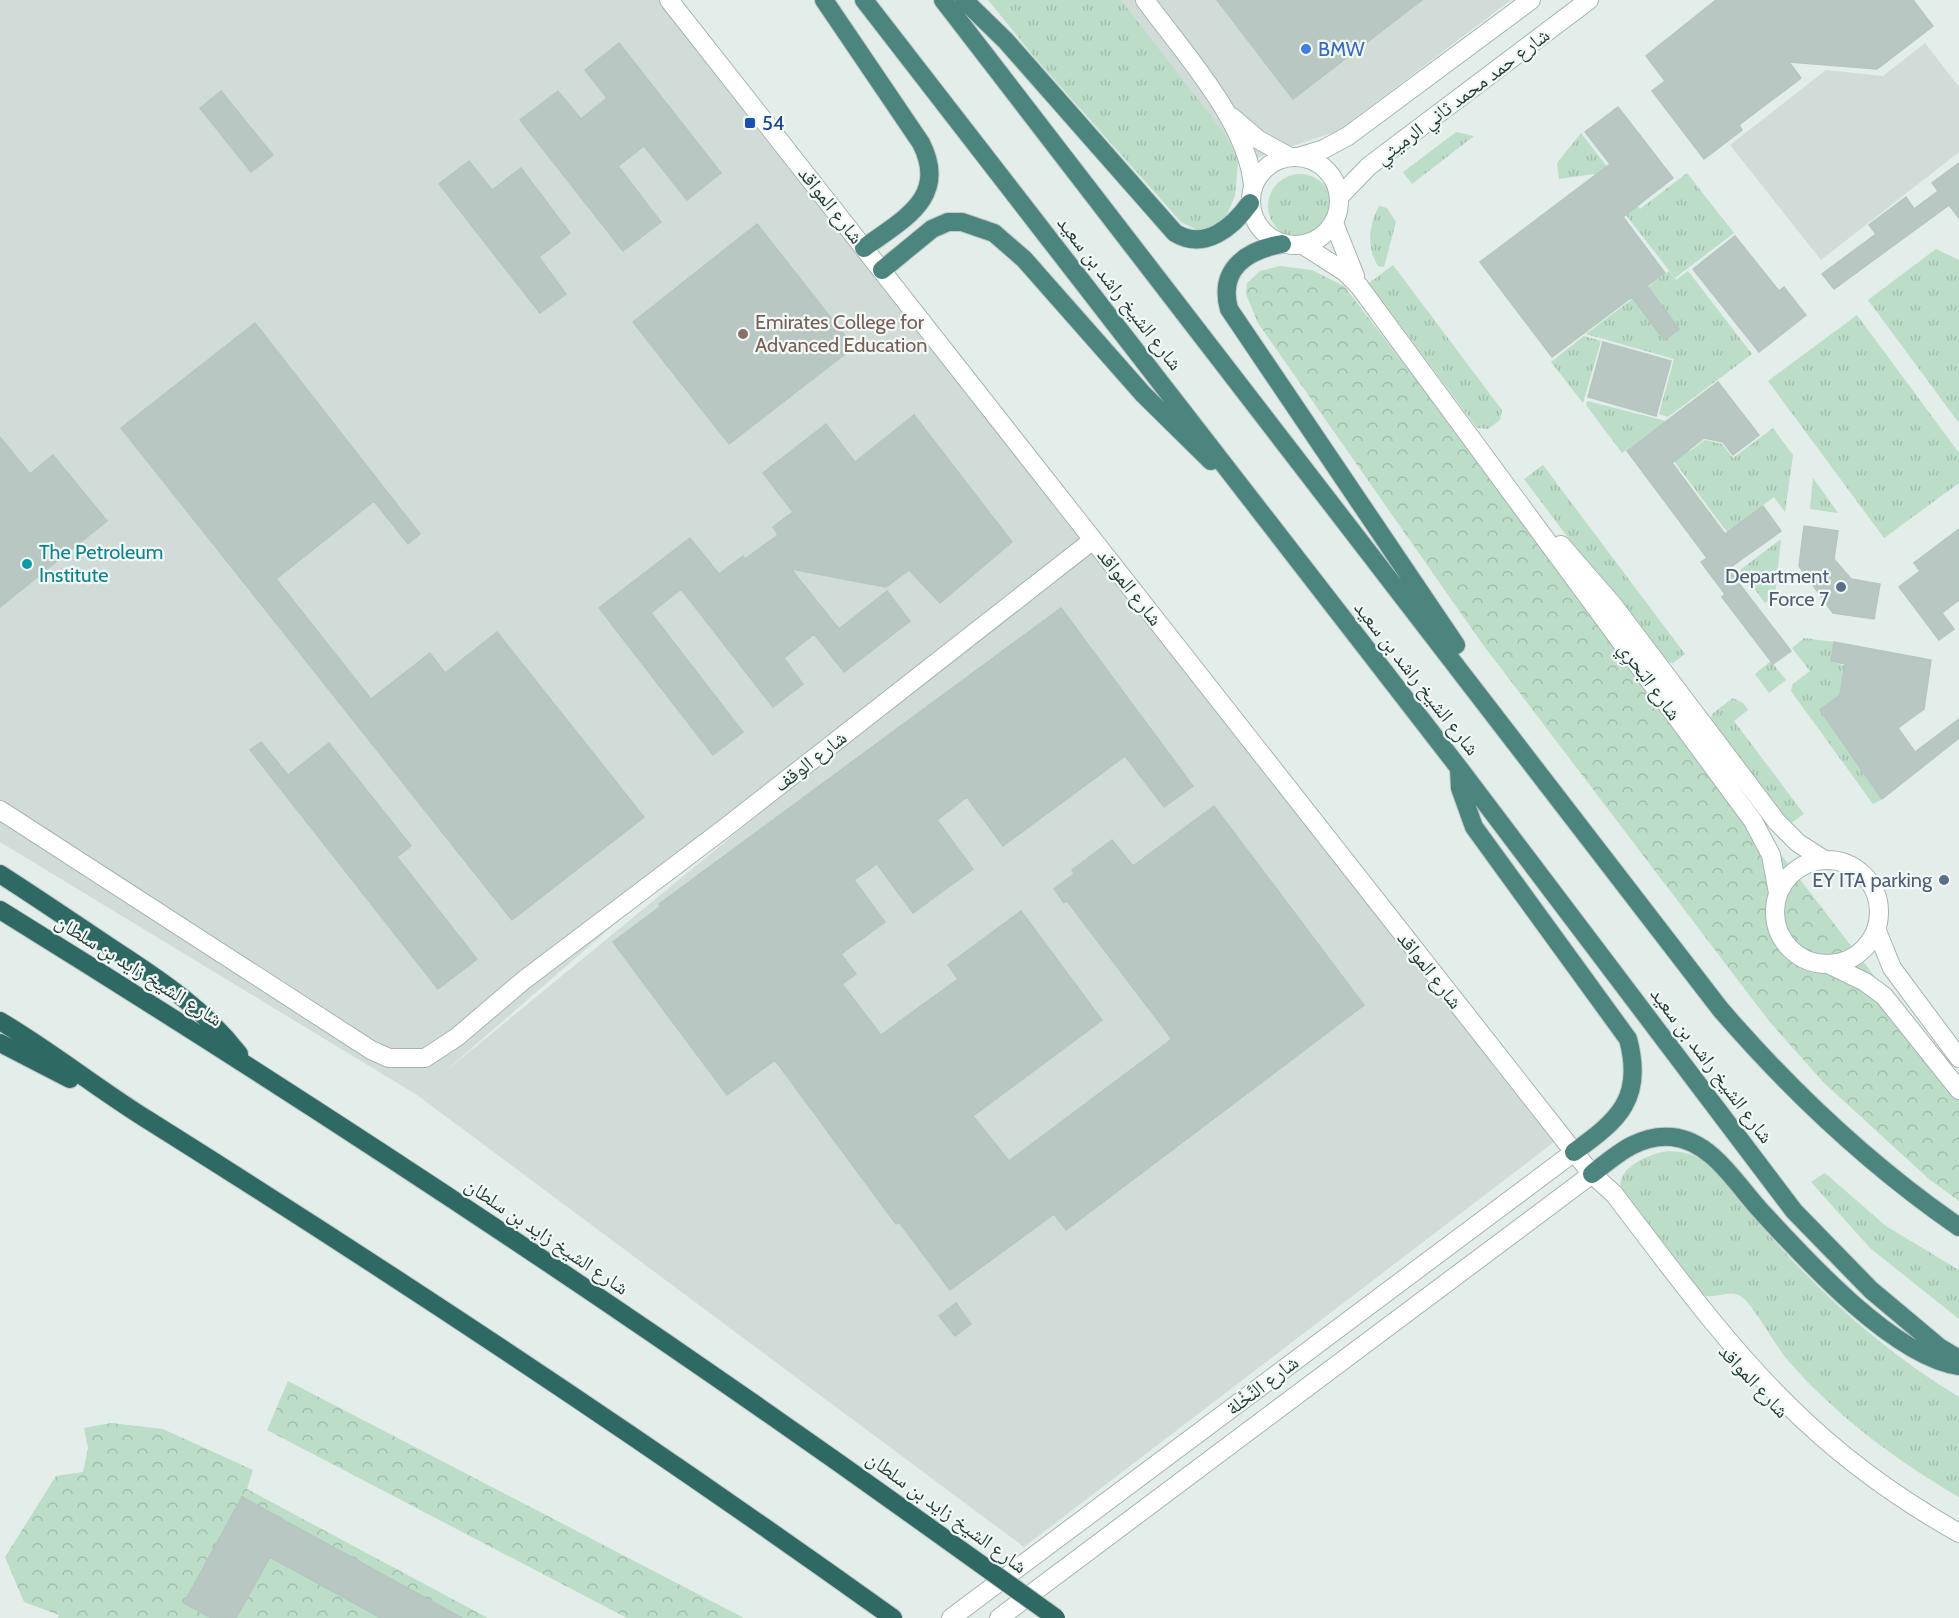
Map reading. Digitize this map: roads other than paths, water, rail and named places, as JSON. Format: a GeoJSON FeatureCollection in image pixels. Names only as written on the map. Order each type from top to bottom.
{"type":"FeatureCollection","features":[{"type":"Feature","properties":{"kind":"highway"},"geometry":{"type":"LineString","coordinates":[[824,0],[929,158],[931,172],[928,189],[921,204],[864,248]]}},
{"type":"Feature","properties":{"kind":"highway","name":"شارع الشيخ راشد بن سعيد"},"geometry":{"type":"LineString","coordinates":[[864,0],[1459,768],[1794,1211],[1871,1290],[1939,1347],[1959,1359]]}},
{"type":"Feature","properties":{"kind":"highway","name":"شارع الشيخ راشد بن سعيد"},"geometry":{"type":"LineString","coordinates":[[943,0],[1721,1010],[1766,1062],[1814,1111],[1866,1157],[1959,1227]]}},
{"type":"Feature","properties":{"kind":"highway"},"geometry":{"type":"LineString","coordinates":[[964,0],[1006,41],[1175,233],[1190,240],[1207,238],[1236,220],[1252,194]]}},
{"type":"Feature","properties":{"kind":"highway"},"geometry":{"type":"LineString","coordinates":[[882,270],[932,229],[948,222],[962,222],[994,233],[1024,259],[1143,394],[1249,496]]}},
{"type":"Feature","properties":{"kind":"highway"},"geometry":{"type":"LineString","coordinates":[[1282,244],[1252,252],[1230,274],[1226,291],[1230,309],[1543,777]]}},
{"type":"Feature","properties":{"kind":"highway"},"geometry":{"type":"LineString","coordinates":[[1459,768],[1465,808],[1474,827],[1628,1039],[1634,1060],[1634,1081],[1628,1102],[1611,1125],[1574,1152]]}},
{"type":"Feature","properties":{"kind":"highway"},"geometry":{"type":"LineString","coordinates":[[0,874],[160,979],[192,1003],[222,1032],[247,1064]]}},
{"type":"Feature","properties":{"kind":"highway","name":"شارع الشيخ زايد بن سلطان"},"geometry":{"type":"LineString","coordinates":[[0,910],[247,1064],[770,1413],[1056,1618]]}},
{"type":"Feature","properties":{"kind":"highway"},"geometry":{"type":"LineString","coordinates":[[0,1021],[134,1111],[510,1352],[893,1618]]}},
{"type":"Feature","properties":{"kind":"highway"},"geometry":{"type":"LineString","coordinates":[[0,1043],[134,1111]]}},
{"type":"Feature","properties":{"kind":"highway"},"geometry":{"type":"LineString","coordinates":[[1592,1174],[1638,1141],[1655,1137],[1673,1137],[1690,1141],[1706,1150],[1835,1287],[1870,1317],[1926,1358],[1959,1366]]}},
{"type":"Feature","properties":{"kind":"street","name":"شارع المواقد"},"geometry":{"type":"LineString","coordinates":[[669,0],[1574,1152],[1592,1174],[1614,1194],[1732,1345],[1789,1406],[1874,1479],[1959,1533]]}},
{"type":"Feature","properties":{"kind":"street"},"geometry":{"type":"LineString","coordinates":[[1145,0],[1227,112],[1259,140],[1294,157],[1321,165],[1336,185],[1339,197],[1334,223],[1315,241],[1303,245],[1282,244],[1270,238],[1260,228],[1253,216],[1252,171],[1227,112]]}},
{"type":"Feature","properties":{"kind":"street","name":"شارع حمد محمد ثاني الرميثي"},"geometry":{"type":"LineString","coordinates":[[1294,157],[1324,149],[1348,136],[1531,0]]}},
{"type":"Feature","properties":{"kind":"street","name":"شارع حمد محمد ثاني الرميثي"},"geometry":{"type":"LineString","coordinates":[[1339,197],[1369,166],[1589,0]]}},
{"type":"Feature","properties":{"kind":"street"},"geometry":{"type":"LineString","coordinates":[[1252,194],[1261,172],[1274,162],[1294,157]]}},
{"type":"Feature","properties":{"kind":"street","name":"شارع البَحرِي"},"geometry":{"type":"LineString","coordinates":[[1334,223],[1344,254],[1359,286]]}},
{"type":"Feature","properties":{"kind":"street","name":"شارع البَحرِي"},"geometry":{"type":"LineString","coordinates":[[1303,245],[1345,272],[1359,286],[1753,821],[1771,855],[1778,893]]}},
{"type":"Feature","properties":{"kind":"street","name":"شارع البَحرِي"},"geometry":{"type":"LineString","coordinates":[[1502,479],[1614,605],[1777,822],[1798,843],[1823,860]]}},
{"type":"Feature","properties":{"kind":"street","name":"شارع الوقف"},"geometry":{"type":"LineString","coordinates":[[0,810],[371,1050],[425,1046],[457,1037],[524,980],[725,828],[1094,540]]}},
{"type":"Feature","properties":{"kind":"street"},"geometry":{"type":"LineString","coordinates":[[1823,860],[1839,861],[1854,866],[1866,876],[1874,888],[1879,903],[1877,931],[1869,945],[1858,955],[1845,962],[1830,965],[1813,963],[1797,955],[1785,943],[1777,927],[1775,910],[1778,893],[1796,870],[1823,860]]}},
{"type":"Feature","properties":{"kind":"street"},"geometry":{"type":"LineString","coordinates":[[1877,931],[1892,968],[1959,1058]]}},
{"type":"Feature","properties":{"kind":"street"},"geometry":{"type":"LineString","coordinates":[[1830,965],[1865,982],[1884,996],[1959,1090]]}},
{"type":"Feature","properties":{"kind":"street","name":"شارع النَّخْلة"},"geometry":{"type":"LineString","coordinates":[[951,1618],[1574,1152]]}},
{"type":"Feature","properties":{"kind":"street","name":"شارع المواقد"},"geometry":{"type":"LineString","coordinates":[[1592,1174],[1606,1201],[1714,1338],[1777,1408],[1808,1438],[1865,1484],[1959,1543]]}},
{"type":"Feature","properties":{"kind":"street","name":"شارع النَّخْلة"},"geometry":{"type":"LineString","coordinates":[[999,1618],[1592,1174]]}},
{"type":"Feature","properties":{"kind":"place","name":"BMW"},"geometry":{"type":"Point","coordinates":[1306,49]}},
{"type":"Feature","properties":{"kind":"place","name":"54"},"geometry":{"type":"Point","coordinates":[750,123]}},
{"type":"Feature","properties":{"kind":"place","name":"Emirates College for Advanced Education"},"geometry":{"type":"Point","coordinates":[743,334]}},
{"type":"Feature","properties":{"kind":"place","name":"The Petroleum Institute"},"geometry":{"type":"Point","coordinates":[27,564]}},
{"type":"Feature","properties":{"kind":"place","name":"Department Force 7"},"geometry":{"type":"Point","coordinates":[1841,587]}},
{"type":"Feature","properties":{"kind":"place","name":"EY ITA parking"},"geometry":{"type":"Point","coordinates":[1944,880]}}]}
